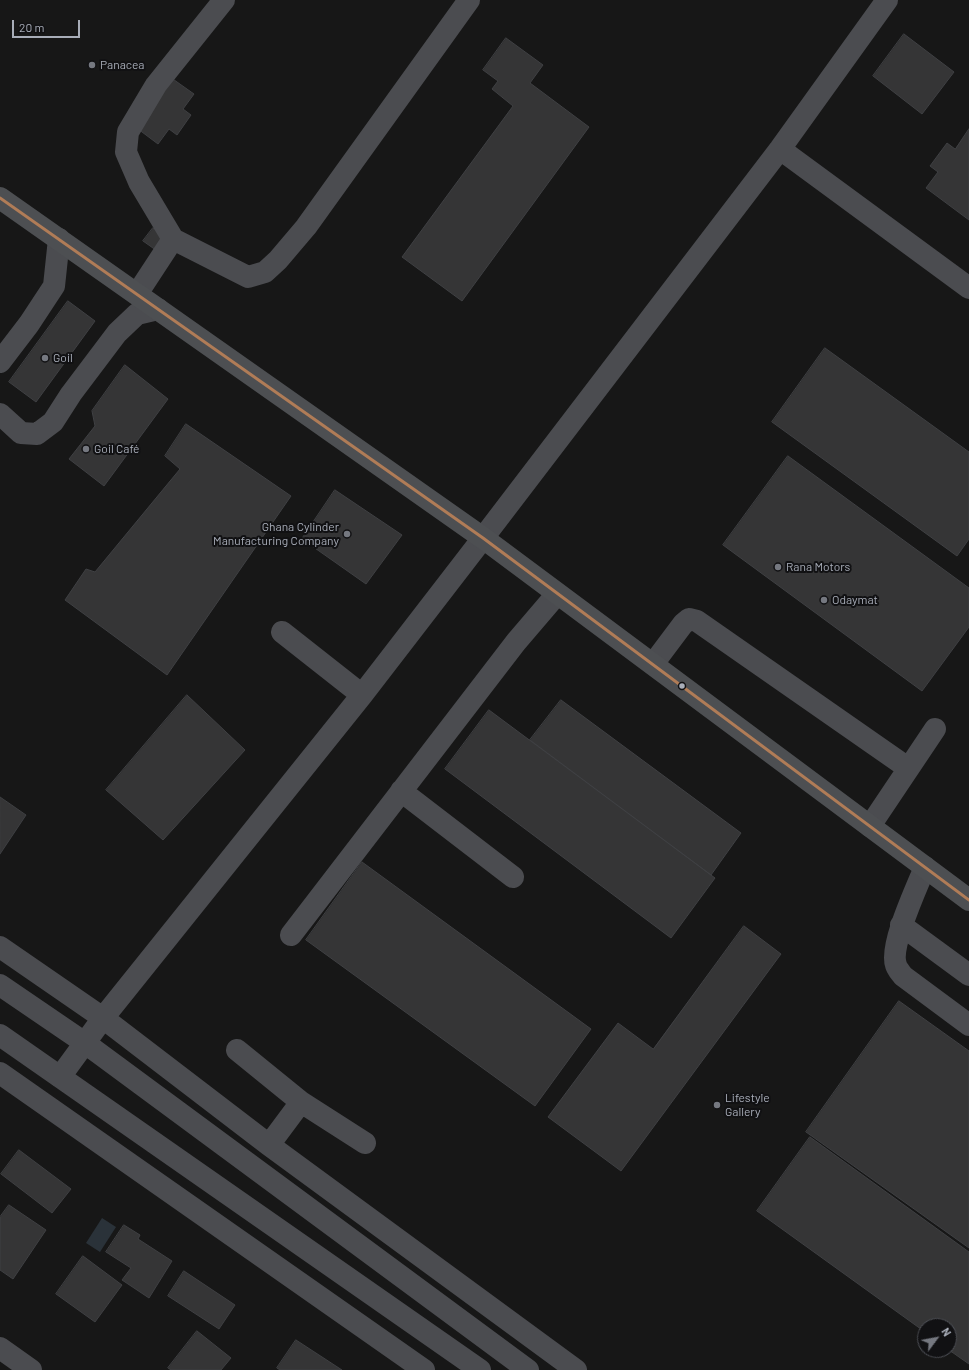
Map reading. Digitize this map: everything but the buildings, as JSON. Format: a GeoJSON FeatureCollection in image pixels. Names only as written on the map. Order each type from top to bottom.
{"type":"FeatureCollection","features":[{"type":"Feature","properties":{"kind":"main road"},"geometry":{"type":"LineString","coordinates":[[0,198],[482,538],[969,900]]}},
{"type":"Feature","properties":{"kind":"street"},"geometry":{"type":"LineString","coordinates":[[224,0],[156,85],[128,132],[126,152],[139,182],[173,239],[248,277],[264,272],[278,260],[306,227],[469,0]]}},
{"type":"Feature","properties":{"kind":"street"},"geometry":{"type":"LineString","coordinates":[[60,1077],[103,1018],[362,696],[780,150],[887,0]]}},
{"type":"Feature","properties":{"kind":"street"},"geometry":{"type":"LineString","coordinates":[[780,150],[969,288]]}},
{"type":"Feature","properties":{"kind":"street"},"geometry":{"type":"LineString","coordinates":[[0,362],[29,324],[54,286],[59,239]]}},
{"type":"Feature","properties":{"kind":"street"},"geometry":{"type":"LineString","coordinates":[[137,294],[173,239]]}},
{"type":"Feature","properties":{"kind":"street"},"geometry":{"type":"LineString","coordinates":[[0,414],[21,433],[37,434],[53,422],[71,394],[118,333],[137,314],[158,309]]}},
{"type":"Feature","properties":{"kind":"street"},"geometry":{"type":"LineString","coordinates":[[291,935],[516,642],[557,594]]}},
{"type":"Feature","properties":{"kind":"street"},"geometry":{"type":"LineString","coordinates":[[653,664],[683,624],[689,619],[697,621],[908,768]]}},
{"type":"Feature","properties":{"kind":"street"},"geometry":{"type":"LineString","coordinates":[[282,632],[362,696]]}},
{"type":"Feature","properties":{"kind":"street"},"geometry":{"type":"LineString","coordinates":[[870,826],[935,729]]}},
{"type":"Feature","properties":{"kind":"street"},"geometry":{"type":"LineString","coordinates":[[401,791],[513,877]]}},
{"type":"Feature","properties":{"kind":"street"},"geometry":{"type":"LineString","coordinates":[[924,867],[901,925],[895,954],[896,965],[903,976],[969,1025]]}},
{"type":"Feature","properties":{"kind":"street"},"geometry":{"type":"LineString","coordinates":[[901,925],[969,975]]}},
{"type":"Feature","properties":{"kind":"street"},"geometry":{"type":"LineString","coordinates":[[0,947],[103,1018],[268,1145],[576,1370]]}},
{"type":"Feature","properties":{"kind":"street"},"geometry":{"type":"LineString","coordinates":[[0,985],[85,1043],[528,1370]]}},
{"type":"Feature","properties":{"kind":"street"},"geometry":{"type":"LineString","coordinates":[[0,1035],[480,1370]]}},
{"type":"Feature","properties":{"kind":"street"},"geometry":{"type":"LineString","coordinates":[[237,1050],[301,1102],[364,1143]]}},
{"type":"Feature","properties":{"kind":"street"},"geometry":{"type":"LineString","coordinates":[[0,1073],[424,1370]]}},
{"type":"Feature","properties":{"kind":"street"},"geometry":{"type":"LineString","coordinates":[[268,1145],[301,1102]]}},
{"type":"Feature","properties":{"kind":"street"},"geometry":{"type":"LineString","coordinates":[[0,1348],[31,1370]]}},
{"type":"Feature","properties":{"kind":"shaded area"},"geometry":{"type":"Polygon","coordinates":[[[102,1218],[116,1227],[100,1252],[86,1243],[102,1218]]]}},
{"type":"Feature","properties":{"kind":"transit line"},"geometry":{"type":"LineString","coordinates":[[0,198],[483,538],[969,900]]}},
{"type":"Feature","properties":{"kind":"place","name":"Panacea"},"geometry":{"type":"Point","coordinates":[92,65]}},
{"type":"Feature","properties":{"kind":"place","name":"Goil"},"geometry":{"type":"Point","coordinates":[45,358]}},
{"type":"Feature","properties":{"kind":"place","name":"Goil Café"},"geometry":{"type":"Point","coordinates":[86,449]}},
{"type":"Feature","properties":{"kind":"place","name":"Ghana Cylinder Manufacturing Company"},"geometry":{"type":"Point","coordinates":[347,534]}},
{"type":"Feature","properties":{"kind":"place","name":"Rana Motors"},"geometry":{"type":"Point","coordinates":[778,567]}},
{"type":"Feature","properties":{"kind":"place","name":"Odaymat"},"geometry":{"type":"Point","coordinates":[824,600]}},
{"type":"Feature","properties":{"kind":"place","name":"Lifestyle Gallery"},"geometry":{"type":"Point","coordinates":[717,1105]}}]}
